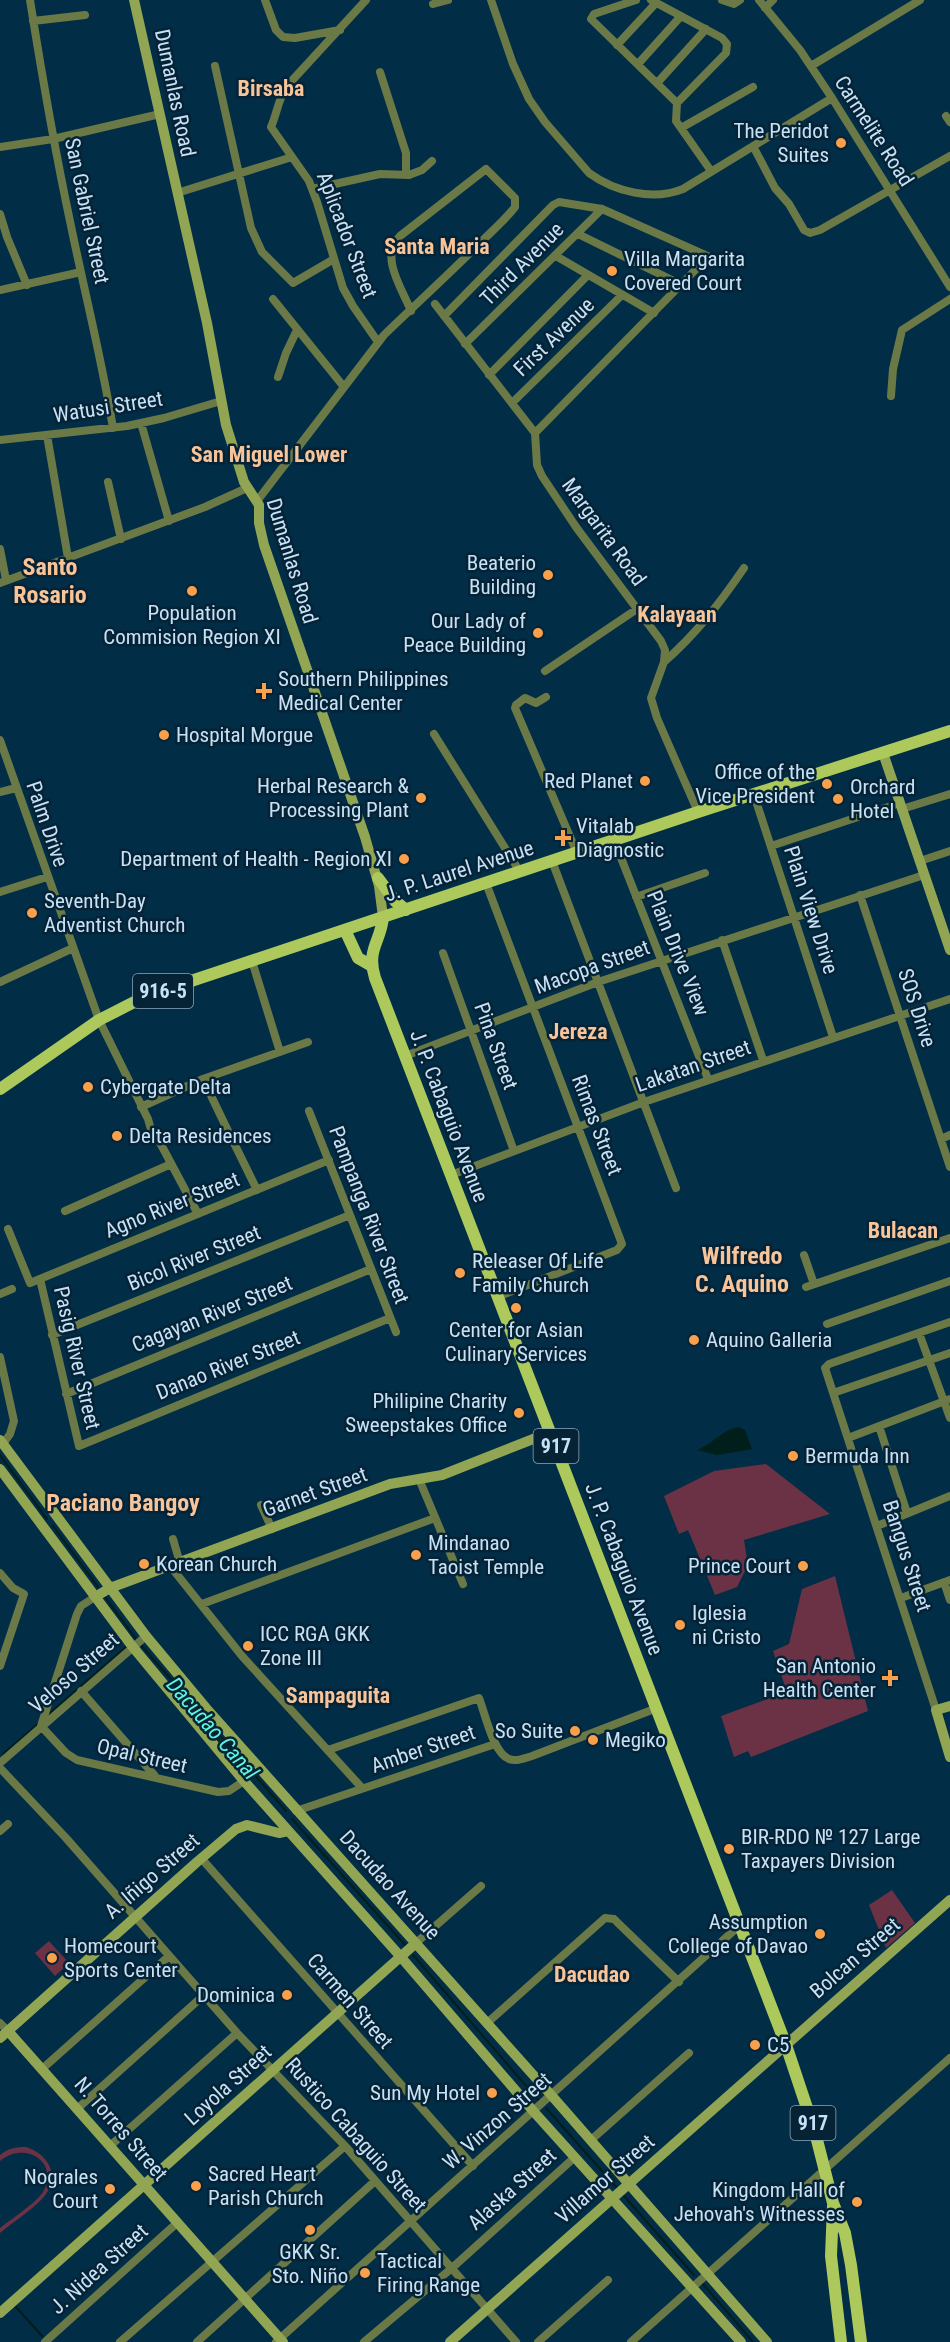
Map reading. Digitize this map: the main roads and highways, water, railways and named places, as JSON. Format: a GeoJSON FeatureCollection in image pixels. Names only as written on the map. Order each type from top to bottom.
{"type":"FeatureCollection","features":[{"type":"Feature","properties":{"kind":"main road","name":"Dumanlas Road"},"geometry":{"type":"LineString","coordinates":[[134,0],[207,323],[226,425],[247,488],[257,501],[264,545],[378,878],[383,918]]}},
{"type":"Feature","properties":{"kind":"main road","name":"J. P. Laurel Avenue"},"geometry":{"type":"LineString","coordinates":[[0,1089],[99,1020],[146,996],[698,812],[950,731]]}},
{"type":"Feature","properties":{"kind":"main road"},"geometry":{"type":"LineString","coordinates":[[883,753],[950,950]]}},
{"type":"Feature","properties":{"kind":"main road"},"geometry":{"type":"LineString","coordinates":[[378,878],[395,901],[406,910]]}},
{"type":"Feature","properties":{"kind":"main road"},"geometry":{"type":"LineString","coordinates":[[345,930],[358,958],[372,966],[373,947],[382,927],[383,918]]}},
{"type":"Feature","properties":{"kind":"main road","name":"J. P. Cabaguio Avenue"},"geometry":{"type":"LineString","coordinates":[[372,966],[450,1175],[786,2045],[826,2170],[833,2203],[845,2233],[861,2342]]}},
{"type":"Feature","properties":{"kind":"main road","name":"Garnet Street"},"geometry":{"type":"LineString","coordinates":[[95,1597],[110,1588],[390,1484],[442,1474],[551,1432]]}},
{"type":"Feature","properties":{"kind":"main road","name":"Dacudao Avenue"},"geometry":{"type":"LineString","coordinates":[[1,1442],[146,1635],[206,1708],[591,2140],[767,2342]]}},
{"type":"Feature","properties":{"kind":"main road","name":"Dacudao Avenue"},"geometry":{"type":"LineString","coordinates":[[0,1469],[132,1647],[244,1781],[400,1956],[534,2112],[741,2342]]}},
{"type":"Feature","properties":{"kind":"main road"},"geometry":{"type":"LineString","coordinates":[[42,1525],[56,1514]]}},
{"type":"Feature","properties":{"kind":"main road","name":"Bangus Street"},"geometry":{"type":"LineString","coordinates":[[950,1706],[936,1710],[950,1756]]}},
{"type":"Feature","properties":{"kind":"main road","name":"A. Iñigo Street"},"geometry":{"type":"LineString","coordinates":[[3,2030],[201,1858],[243,1826],[279,1833],[288,1831]]}},
{"type":"Feature","properties":{"kind":"main road","name":"Bolcan Street"},"geometry":{"type":"LineString","coordinates":[[786,2045],[949,1902]]}},
{"type":"Feature","properties":{"kind":"main road","name":"Loyola Street"},"geometry":{"type":"LineString","coordinates":[[0,2313],[416,1943]]}},
{"type":"Feature","properties":{"kind":"main road","name":"N. Torres Street"},"geometry":{"type":"LineString","coordinates":[[3,2030],[42,2069],[245,2298],[280,2341]]}},
{"type":"Feature","properties":{"kind":"main road","name":"Villamor Street"},"geometry":{"type":"LineString","coordinates":[[450,2342],[786,2045]]}},
{"type":"Feature","properties":{"kind":"main road","name":"J. P. Cabaguio Avenue"},"geometry":{"type":"LineString","coordinates":[[833,2203],[830,2235],[831,2262],[841,2342]]}},
{"type":"Feature","properties":{"kind":"main road"},"geometry":{"type":"LineString","coordinates":[[845,2233],[842,2266],[847,2342]]}},
{"type":"Feature","properties":{"kind":"main road"},"geometry":{"type":"LineString","coordinates":[[830,2235],[842,2266],[855,2342]]}},
{"type":"Feature","properties":{"kind":"waterway","name":"Dacudao Canal"},"geometry":{"type":"LineString","coordinates":[[0,1455],[47,1519]]}},
{"type":"Feature","properties":{"kind":"waterway","name":"Dacudao Canal"},"geometry":{"type":"LineString","coordinates":[[53,1526],[98,1587]]}},
{"type":"Feature","properties":{"kind":"waterway","name":"Dacudao Canal"},"geometry":{"type":"LineString","coordinates":[[105,1597],[136,1639]]}},
{"type":"Feature","properties":{"kind":"waterway","name":"Dacudao Canal"},"geometry":{"type":"LineString","coordinates":[[141,1645],[286,1811]]}},
{"type":"Feature","properties":{"kind":"waterway"},"geometry":{"type":"LineString","coordinates":[[49,1714],[127,1646]]}},
{"type":"Feature","properties":{"kind":"waterway"},"geometry":{"type":"LineString","coordinates":[[3,1754],[39,1723]]}},
{"type":"Feature","properties":{"kind":"waterway","name":"Dacudao Canal"},"geometry":{"type":"LineString","coordinates":[[292,1819],[405,1945]]}},
{"type":"Feature","properties":{"kind":"waterway","name":"Dacudao Canal"},"geometry":{"type":"LineString","coordinates":[[413,1955],[540,2102]]}},
{"type":"Feature","properties":{"kind":"waterway","name":"Dacudao Canal"},"geometry":{"type":"LineString","coordinates":[[546,2108],[618,2189]]}},
{"type":"Feature","properties":{"kind":"waterway","name":"Dacudao Canal"},"geometry":{"type":"LineString","coordinates":[[623,2195],[694,2275]]}},
{"type":"Feature","properties":{"kind":"waterway","name":"Dacudao Canal"},"geometry":{"type":"LineString","coordinates":[[702,2283],[753,2342]]}},
{"type":"Feature","properties":{"kind":"waterway"},"geometry":{"type":"LineString","coordinates":[[15,2306],[43,2337]]}},
{"type":"Feature","properties":{"kind":"place","name":"The Peridot Suites"},"geometry":{"type":"Point","coordinates":[841,143]}},
{"type":"Feature","properties":{"kind":"place","name":"Villa Margarita Covered Court"},"geometry":{"type":"Point","coordinates":[612,271]}},
{"type":"Feature","properties":{"kind":"place","name":"Beaterio Building"},"geometry":{"type":"Point","coordinates":[548,575]}},
{"type":"Feature","properties":{"kind":"place","name":"Population Commision Region XI"},"geometry":{"type":"Point","coordinates":[192,591]}},
{"type":"Feature","properties":{"kind":"place","name":"Our Lady of Peace Building"},"geometry":{"type":"Point","coordinates":[538,633]}},
{"type":"Feature","properties":{"kind":"place","name":"Southern Philippines Medical Center"},"geometry":{"type":"Point","coordinates":[264,691]}},
{"type":"Feature","properties":{"kind":"place","name":"Hospital Morgue"},"geometry":{"type":"Point","coordinates":[164,735]}},
{"type":"Feature","properties":{"kind":"place","name":"Red Planet"},"geometry":{"type":"Point","coordinates":[645,781]}},
{"type":"Feature","properties":{"kind":"place","name":"Office of the Vice President"},"geometry":{"type":"Point","coordinates":[827,784]}},
{"type":"Feature","properties":{"kind":"place","name":"Herbal Research & Processing Plant"},"geometry":{"type":"Point","coordinates":[421,798]}},
{"type":"Feature","properties":{"kind":"place","name":"Orchard Hotel"},"geometry":{"type":"Point","coordinates":[838,799]}},
{"type":"Feature","properties":{"kind":"place","name":"Vitalab Diagnostic"},"geometry":{"type":"Point","coordinates":[563,838]}},
{"type":"Feature","properties":{"kind":"place","name":"Department of Health - Region XI"},"geometry":{"type":"Point","coordinates":[404,859]}},
{"type":"Feature","properties":{"kind":"place","name":"Seventh-Day Adventist Church"},"geometry":{"type":"Point","coordinates":[32,913]}},
{"type":"Feature","properties":{"kind":"place","name":"Cybergate Delta"},"geometry":{"type":"Point","coordinates":[88,1087]}},
{"type":"Feature","properties":{"kind":"place","name":"Delta Residences"},"geometry":{"type":"Point","coordinates":[117,1136]}},
{"type":"Feature","properties":{"kind":"place","name":"Releaser Of Life Family Church"},"geometry":{"type":"Point","coordinates":[460,1273]}},
{"type":"Feature","properties":{"kind":"place","name":"Center for Asian Culinary Services"},"geometry":{"type":"Point","coordinates":[516,1308]}},
{"type":"Feature","properties":{"kind":"place","name":"Aquino Galleria"},"geometry":{"type":"Point","coordinates":[694,1340]}},
{"type":"Feature","properties":{"kind":"place","name":"Philipine Charity Sweepstakes Office"},"geometry":{"type":"Point","coordinates":[519,1413]}},
{"type":"Feature","properties":{"kind":"place","name":"Bermuda Inn"},"geometry":{"type":"Point","coordinates":[793,1456]}},
{"type":"Feature","properties":{"kind":"place","name":"Mindanao Taoist Temple"},"geometry":{"type":"Point","coordinates":[416,1555]}},
{"type":"Feature","properties":{"kind":"place","name":"Korean Church"},"geometry":{"type":"Point","coordinates":[144,1564]}},
{"type":"Feature","properties":{"kind":"place","name":"Prince Court"},"geometry":{"type":"Point","coordinates":[803,1566]}},
{"type":"Feature","properties":{"kind":"place","name":"Iglesia ni Cristo"},"geometry":{"type":"Point","coordinates":[680,1625]}},
{"type":"Feature","properties":{"kind":"place","name":"ICC RGA GKK Zone III"},"geometry":{"type":"Point","coordinates":[248,1646]}},
{"type":"Feature","properties":{"kind":"place","name":"San Antonio Health Center"},"geometry":{"type":"Point","coordinates":[890,1678]}},
{"type":"Feature","properties":{"kind":"place","name":"So Suite"},"geometry":{"type":"Point","coordinates":[575,1731]}},
{"type":"Feature","properties":{"kind":"place","name":"Megiko"},"geometry":{"type":"Point","coordinates":[593,1740]}},
{"type":"Feature","properties":{"kind":"place","name":"BIR-RDO № 127 Large Taxpayers Division"},"geometry":{"type":"Point","coordinates":[729,1849]}},
{"type":"Feature","properties":{"kind":"place","name":"Assumption College of Davao"},"geometry":{"type":"Point","coordinates":[820,1934]}},
{"type":"Feature","properties":{"kind":"place","name":"Homecourt Sports Center"},"geometry":{"type":"Point","coordinates":[52,1958]}},
{"type":"Feature","properties":{"kind":"place","name":"Dominica"},"geometry":{"type":"Point","coordinates":[287,1995]}},
{"type":"Feature","properties":{"kind":"place","name":"C5"},"geometry":{"type":"Point","coordinates":[755,2045]}},
{"type":"Feature","properties":{"kind":"place","name":"Sun My Hotel"},"geometry":{"type":"Point","coordinates":[492,2093]}},
{"type":"Feature","properties":{"kind":"place","name":"Sacred Heart Parish Church"},"geometry":{"type":"Point","coordinates":[196,2186]}},
{"type":"Feature","properties":{"kind":"place","name":"Nograles Court"},"geometry":{"type":"Point","coordinates":[110,2189]}},
{"type":"Feature","properties":{"kind":"place","name":"Kingdom Hall of Jehovah's Witnesses"},"geometry":{"type":"Point","coordinates":[857,2202]}},
{"type":"Feature","properties":{"kind":"place","name":"GKK Sr. Sto. Niño"},"geometry":{"type":"Point","coordinates":[310,2230]}},
{"type":"Feature","properties":{"kind":"place","name":"Tactical Firing Range"},"geometry":{"type":"Point","coordinates":[365,2273]}},
{"type":"Feature","properties":{"kind":"district","name":"Birsaba"},"geometry":{"type":"Point","coordinates":[271,88]}},
{"type":"Feature","properties":{"kind":"district","name":"Santa Maria"},"geometry":{"type":"Point","coordinates":[437,246]}},
{"type":"Feature","properties":{"kind":"district","name":"San Miguel Lower"},"geometry":{"type":"Point","coordinates":[269,454]}},
{"type":"Feature","properties":{"kind":"district","name":"Santo Rosario"},"geometry":{"type":"Point","coordinates":[50,581]}},
{"type":"Feature","properties":{"kind":"district","name":"Kalayaan"},"geometry":{"type":"Point","coordinates":[677,614]}},
{"type":"Feature","properties":{"kind":"district","name":"Jereza"},"geometry":{"type":"Point","coordinates":[578,1031]}},
{"type":"Feature","properties":{"kind":"district","name":"Bulacan"},"geometry":{"type":"Point","coordinates":[903,1230]}},
{"type":"Feature","properties":{"kind":"district","name":"Wilfredo C. Aquino"},"geometry":{"type":"Point","coordinates":[742,1270]}},
{"type":"Feature","properties":{"kind":"district","name":"Paciano Bangoy"},"geometry":{"type":"Point","coordinates":[123,1503]}},
{"type":"Feature","properties":{"kind":"district","name":"Sampaguita"},"geometry":{"type":"Point","coordinates":[338,1695]}},
{"type":"Feature","properties":{"kind":"district","name":"Dacudao"},"geometry":{"type":"Point","coordinates":[592,1974]}}]}
